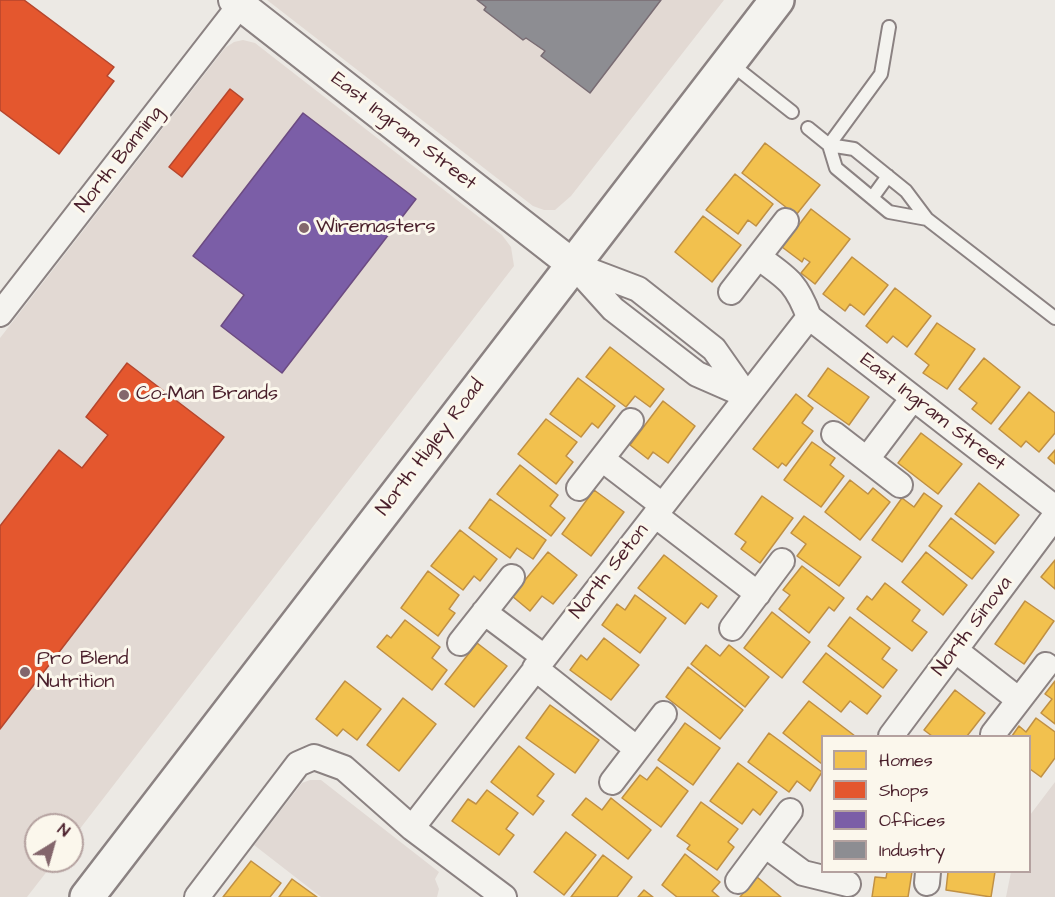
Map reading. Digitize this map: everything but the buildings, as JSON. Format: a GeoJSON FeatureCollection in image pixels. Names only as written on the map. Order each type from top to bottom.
{"type":"FeatureCollection","features":[{"type":"Feature","properties":{"kind":"main road","name":"North Higley Road"},"geometry":{"type":"LineString","coordinates":[[87,897],[777,0]]}},
{"type":"Feature","properties":{"kind":"street","name":"East Ingram Street"},"geometry":{"type":"LineString","coordinates":[[237,2],[572,264],[613,309],[672,355],[697,374],[747,396]]}},
{"type":"Feature","properties":{"kind":"street","name":"North Banning"},"geometry":{"type":"LineString","coordinates":[[0,314],[237,2]]}},
{"type":"Feature","properties":{"kind":"street"},"geometry":{"type":"LineString","coordinates":[[731,292],[786,221]]}},
{"type":"Feature","properties":{"kind":"street"},"geometry":{"type":"LineString","coordinates":[[759,256],[787,278],[800,293],[809,317]]}},
{"type":"Feature","properties":{"kind":"street","name":"East Ingram Street"},"geometry":{"type":"LineString","coordinates":[[572,264],[638,289],[714,350],[747,396]]}},
{"type":"Feature","properties":{"kind":"street","name":"East Ingram Street"},"geometry":{"type":"LineString","coordinates":[[809,317],[1055,508]]}},
{"type":"Feature","properties":{"kind":"street","name":"North Seton"},"geometry":{"type":"LineString","coordinates":[[412,828],[809,317]]}},
{"type":"Feature","properties":{"kind":"street"},"geometry":{"type":"LineString","coordinates":[[672,355],[690,331]]}},
{"type":"Feature","properties":{"kind":"street"},"geometry":{"type":"LineString","coordinates":[[867,459],[913,398]]}},
{"type":"Feature","properties":{"kind":"street"},"geometry":{"type":"LineString","coordinates":[[579,489],[631,421]]}},
{"type":"Feature","properties":{"kind":"street"},"geometry":{"type":"LineString","coordinates":[[834,434],[900,485]]}},
{"type":"Feature","properties":{"kind":"street"},"geometry":{"type":"LineString","coordinates":[[602,459],[658,510],[758,594]]}},
{"type":"Feature","properties":{"kind":"street","name":"North Sinova"},"geometry":{"type":"LineString","coordinates":[[892,735],[1055,516]]}},
{"type":"Feature","properties":{"kind":"street"},"geometry":{"type":"LineString","coordinates":[[732,628],[782,561]]}},
{"type":"Feature","properties":{"kind":"street"},"geometry":{"type":"LineString","coordinates":[[460,643],[512,577]]}},
{"type":"Feature","properties":{"kind":"street"},"geometry":{"type":"LineString","coordinates":[[484,612],[637,749]]}},
{"type":"Feature","properties":{"kind":"street"},"geometry":{"type":"LineString","coordinates":[[956,650],[1019,700]]}},
{"type":"Feature","properties":{"kind":"street"},"geometry":{"type":"LineString","coordinates":[[993,734],[1046,665]]}},
{"type":"Feature","properties":{"kind":"street"},"geometry":{"type":"LineString","coordinates":[[612,782],[664,714]]}},
{"type":"Feature","properties":{"kind":"street"},"geometry":{"type":"LineString","coordinates":[[197,897],[298,764],[314,757],[344,768],[412,828],[504,897]]}},
{"type":"Feature","properties":{"kind":"street"},"geometry":{"type":"LineString","coordinates":[[738,881],[790,812]]}},
{"type":"Feature","properties":{"kind":"street"},"geometry":{"type":"LineString","coordinates":[[765,845],[803,873],[848,884]]}},
{"type":"Feature","properties":{"kind":"lane"},"geometry":{"type":"LineString","coordinates":[[829,145],[881,74],[889,27]]}},
{"type":"Feature","properties":{"kind":"lane"},"geometry":{"type":"LineString","coordinates":[[729,63],[792,112]]}},
{"type":"Feature","properties":{"kind":"lane"},"geometry":{"type":"LineString","coordinates":[[808,128],[829,145],[854,149],[906,191],[927,219],[1055,318]]}},
{"type":"Feature","properties":{"kind":"lane"},"geometry":{"type":"LineString","coordinates":[[829,145],[836,168],[889,213],[927,219]]}},
{"type":"Feature","properties":{"kind":"lane"},"geometry":{"type":"LineString","coordinates":[[872,198],[888,176]]}},
{"type":"Feature","properties":{"kind":"shaded area"},"geometry":{"type":"Polygon","coordinates":[[[267,0],[724,0],[571,196],[555,210],[544,210],[533,206],[267,0]]]}},
{"type":"Feature","properties":{"kind":"shaded area"},"geometry":{"type":"Polygon","coordinates":[[[243,40],[255,43],[502,235],[511,247],[514,266],[84,823],[84,813],[24,813],[24,873],[46,873],[27,897],[0,897],[0,338],[225,48],[234,42],[243,40]]]}},
{"type":"Feature","properties":{"kind":"shaded area"},"geometry":{"type":"Polygon","coordinates":[[[321,780],[439,872],[435,879],[439,889],[437,897],[321,897],[254,845],[302,783],[321,780]]]}},
{"type":"Feature","properties":{"kind":"shaded area"},"geometry":{"type":"Polygon","coordinates":[[[1055,782],[1055,897],[1006,897],[1011,873],[1031,873],[1031,814],[1055,782]]]}},
{"type":"Feature","properties":{"kind":"place","name":"Wiremasters"},"geometry":{"type":"Point","coordinates":[304,228]}},
{"type":"Feature","properties":{"kind":"place","name":"Co-Man Brands"},"geometry":{"type":"Point","coordinates":[124,395]}},
{"type":"Feature","properties":{"kind":"place","name":"Pro Blend Nutrition"},"geometry":{"type":"Point","coordinates":[25,672]}}]}
